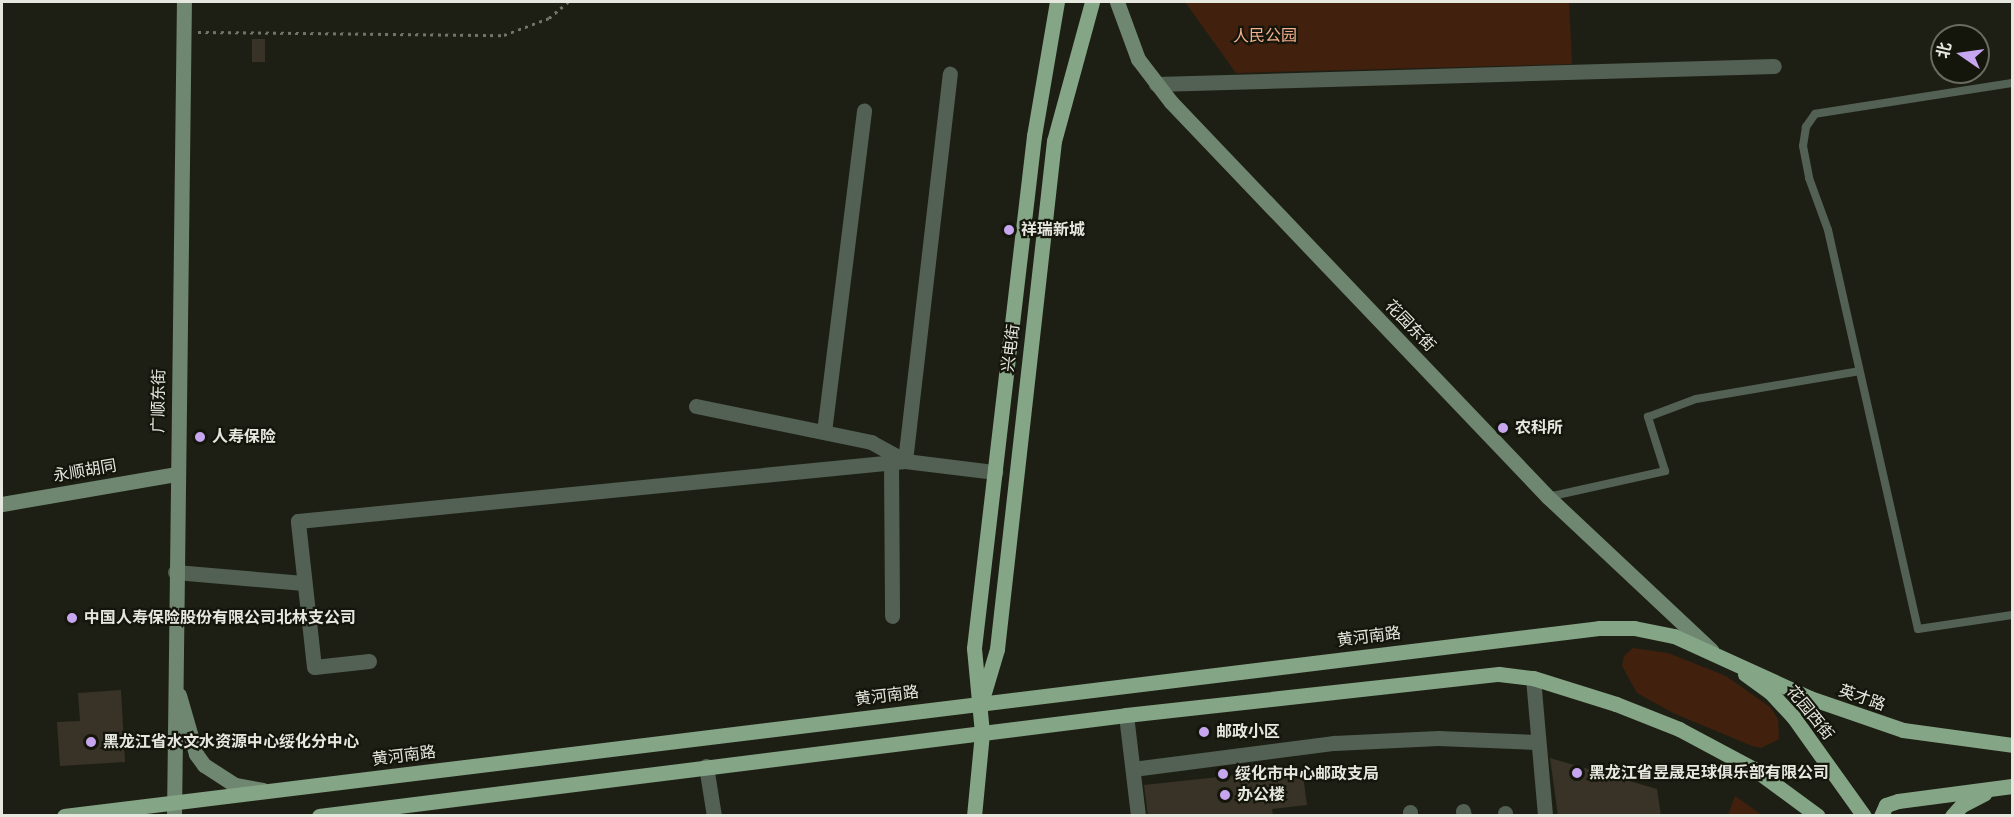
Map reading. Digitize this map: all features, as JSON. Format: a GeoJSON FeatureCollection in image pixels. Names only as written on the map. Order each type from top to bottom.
{"type":"FeatureCollection","features":[{"type":"Feature","properties":{"kind":"main road","name":"广顺东街"},"geometry":{"type":"LineString","coordinates":[[173,809],[175,474],[184,2]]}},
{"type":"Feature","properties":{"kind":"main road","name":"兴电街"},"geometry":{"type":"LineString","coordinates":[[981,702],[997,649],[1054,141],[1092,2]]}},
{"type":"Feature","properties":{"kind":"main road","name":"花园东街"},"geometry":{"type":"LineString","coordinates":[[1118,2],[1138,59],[1156,84],[1548,497],[1711,650]]}},
{"type":"Feature","properties":{"kind":"main road","name":"兴电街"},"geometry":{"type":"LineString","coordinates":[[974,816],[982,733],[981,702],[974,648],[1034,136],[1056,8]]}},
{"type":"Feature","properties":{"kind":"main road"},"geometry":{"type":"LineString","coordinates":[[996,472],[1015,474]]}},
{"type":"Feature","properties":{"kind":"main road","name":"永顺胡同"},"geometry":{"type":"LineString","coordinates":[[2,504],[175,474]]}},
{"type":"Feature","properties":{"kind":"main road","name":"黄河南路"},"geometry":{"type":"LineString","coordinates":[[64,816],[173,809],[269,791],[1599,627],[1634,628],[1674,636],[1711,650]]}},
{"type":"Feature","properties":{"kind":"main road","name":"英才路"},"geometry":{"type":"LineString","coordinates":[[1711,650],[1810,698],[1903,730],[2013,745]]}},
{"type":"Feature","properties":{"kind":"main road","name":"花园西街"},"geometry":{"type":"LineString","coordinates":[[1711,650],[1782,705],[1864,816]]}},
{"type":"Feature","properties":{"kind":"main road"},"geometry":{"type":"LineString","coordinates":[[319,816],[1126,715],[1499,674],[1533,678],[1616,704],[1679,729],[1754,769],[1818,816]]}},
{"type":"Feature","properties":{"kind":"main road"},"geometry":{"type":"LineString","coordinates":[[174,675],[191,738],[204,765],[235,785],[269,791]]}},
{"type":"Feature","properties":{"kind":"main road"},"geometry":{"type":"LineString","coordinates":[[1124,687],[1126,715]]}},
{"type":"Feature","properties":{"kind":"main road"},"geometry":{"type":"LineString","coordinates":[[1881,816],[1886,805],[1898,801],[2007,787]]}},
{"type":"Feature","properties":{"kind":"main road"},"geometry":{"type":"LineString","coordinates":[[1952,816],[1962,805],[2007,787]]}},
{"type":"Feature","properties":{"kind":"street"},"geometry":{"type":"LineString","coordinates":[[1156,84],[1774,66]]}},
{"type":"Feature","properties":{"kind":"street"},"geometry":{"type":"LineString","coordinates":[[892,616],[898,462],[950,74]]}},
{"type":"Feature","properties":{"kind":"street"},"geometry":{"type":"LineString","coordinates":[[824,432],[864,110]]}},
{"type":"Feature","properties":{"kind":"street"},"geometry":{"type":"LineString","coordinates":[[696,406],[871,442],[898,462]]}},
{"type":"Feature","properties":{"kind":"street"},"geometry":{"type":"LineString","coordinates":[[369,662],[314,667],[298,521],[898,462],[996,472]]}},
{"type":"Feature","properties":{"kind":"street"},"geometry":{"type":"LineString","coordinates":[[175,572],[304,583]]}},
{"type":"Feature","properties":{"kind":"street"},"geometry":{"type":"LineString","coordinates":[[1533,678],[1536,742],[1545,816]]}},
{"type":"Feature","properties":{"kind":"street"},"geometry":{"type":"LineString","coordinates":[[1126,715],[1138,816]]}},
{"type":"Feature","properties":{"kind":"street"},"geometry":{"type":"LineString","coordinates":[[1133,769],[1346,742],[1438,738],[1536,742]]}},
{"type":"Feature","properties":{"kind":"street"},"geometry":{"type":"LineString","coordinates":[[706,766],[714,816]]}},
{"type":"Feature","properties":{"kind":"lane"},"geometry":{"type":"LineString","coordinates":[[2013,83],[1821,112],[1810,118],[1804,136],[1805,161],[1827,231],[1918,629],[2013,615]]}},
{"type":"Feature","properties":{"kind":"lane"},"geometry":{"type":"LineString","coordinates":[[1548,497],[1665,471],[1648,417],[1696,399],[1859,371]]}},
{"type":"Feature","properties":{"kind":"path"},"geometry":{"type":"LineString","coordinates":[[183,32],[504,35],[549,18],[568,2]]}},
{"type":"Feature","properties":{"kind":"path"},"geometry":{"type":"LineString","coordinates":[[258,34],[258,39]]}},
{"type":"Feature","properties":{"kind":"green space","name":"人民公园"},"geometry":{"type":"Polygon","coordinates":[[[1185,2],[1569,2],[1572,64],[1236,73],[1185,2]]]}},
{"type":"Feature","properties":{"kind":"green space"},"geometry":{"type":"Polygon","coordinates":[[[1633,648],[1668,653],[1726,676],[1770,707],[1778,719],[1779,739],[1761,748],[1752,746],[1673,713],[1637,693],[1622,666],[1624,656],[1633,648]]]}},
{"type":"Feature","properties":{"kind":"green space"},"geometry":{"type":"Polygon","coordinates":[[[1735,796],[1762,815],[1728,815],[1735,796]]]}},
{"type":"Feature","properties":{"kind":"building"},"geometry":{"type":"Polygon","coordinates":[[[252,39],[265,39],[265,62],[252,62],[252,39]]]}},
{"type":"Feature","properties":{"kind":"building","name":"黑龙江省水文水资源中心绥化分中心"},"geometry":{"type":"Polygon","coordinates":[[[121,690],[125,762],[60,766],[57,722],[80,721],[78,693],[121,690]]]}},
{"type":"Feature","properties":{"kind":"building","name":"黑龙江省昱晟足球俱乐部有限公司"},"geometry":{"type":"Polygon","coordinates":[[[1550,758],[1657,789],[1661,816],[1558,816],[1550,758]]]}},
{"type":"Feature","properties":{"kind":"building","name":"办公楼"},"geometry":{"type":"Polygon","coordinates":[[[1302,768],[1307,805],[1272,809],[1273,816],[1148,816],[1144,785],[1302,768]]]}},
{"type":"Feature","properties":{"kind":"place","name":"祥瑞新城"},"geometry":{"type":"Point","coordinates":[1009,230]}},
{"type":"Feature","properties":{"kind":"place","name":"农科所"},"geometry":{"type":"Point","coordinates":[1503,428]}},
{"type":"Feature","properties":{"kind":"place","name":"人寿保险"},"geometry":{"type":"Point","coordinates":[200,437]}},
{"type":"Feature","properties":{"kind":"place","name":"中国人寿保险股份有限公司北林支公司"},"geometry":{"type":"Point","coordinates":[72,618]}},
{"type":"Feature","properties":{"kind":"place","name":"邮政小区"},"geometry":{"type":"Point","coordinates":[1204,732]}},
{"type":"Feature","properties":{"kind":"place","name":"黑龙江省水文水资源中心绥化分中心"},"geometry":{"type":"Point","coordinates":[91,742]}},
{"type":"Feature","properties":{"kind":"place","name":"黑龙江省昱晟足球俱乐部有限公司"},"geometry":{"type":"Point","coordinates":[1577,773]}},
{"type":"Feature","properties":{"kind":"place","name":"绥化市中心邮政支局"},"geometry":{"type":"Point","coordinates":[1223,774]}},
{"type":"Feature","properties":{"kind":"place","name":"办公楼"},"geometry":{"type":"Point","coordinates":[1225,795]}}]}
